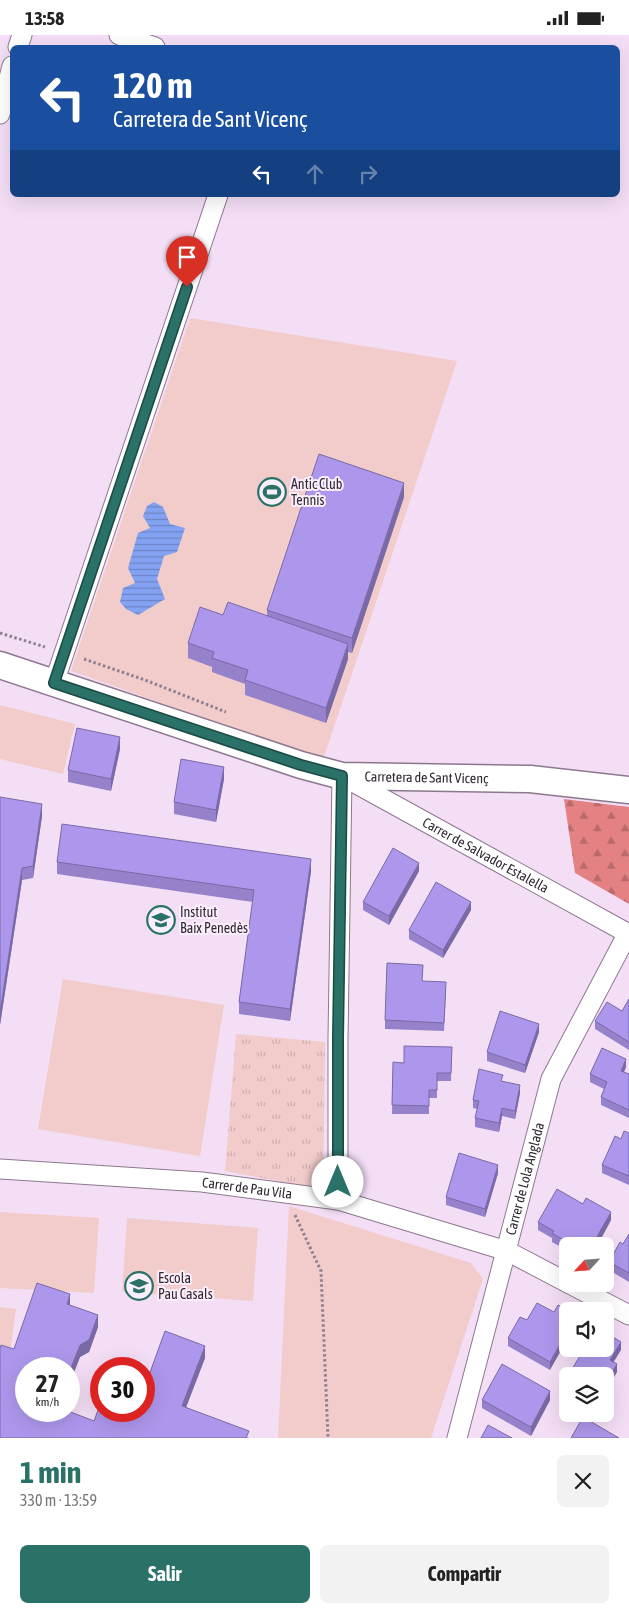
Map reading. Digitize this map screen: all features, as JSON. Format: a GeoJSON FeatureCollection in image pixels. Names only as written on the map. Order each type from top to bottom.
{"type":"FeatureCollection","features":[{"type":"Feature","properties":{"kind":"street"},"geometry":{"type":"LineString","coordinates":[[120,35],[149,45]]}},
{"type":"Feature","properties":{"kind":"street"},"geometry":{"type":"LineString","coordinates":[[0,114],[10,74]]}},
{"type":"Feature","properties":{"kind":"street"},"geometry":{"type":"LineString","coordinates":[[54,683],[217,197]]}},
{"type":"Feature","properties":{"kind":"street","name":"Carretera de Sant Vicenç"},"geometry":{"type":"LineString","coordinates":[[0,665],[301,765],[342,776],[530,779],[629,790]]}},
{"type":"Feature","properties":{"kind":"street"},"geometry":{"type":"LineString","coordinates":[[338,1200],[338,1039],[342,776]]}},
{"type":"Feature","properties":{"kind":"street","name":"Carrer de Salvador Estalella"},"geometry":{"type":"LineString","coordinates":[[342,776],[628,933]]}},
{"type":"Feature","properties":{"kind":"street","name":"Carrer de Lola Anglada"},"geometry":{"type":"LineString","coordinates":[[457,1438],[552,1079],[628,933]]}},
{"type":"Feature","properties":{"kind":"street","name":"Carrer de Pau Vila"},"geometry":{"type":"LineString","coordinates":[[0,1169],[202,1182],[338,1200],[507,1251],[559,1278]]}},
{"type":"Feature","properties":{"kind":"street","name":"Carrer de Pau Vila"},"geometry":{"type":"LineString","coordinates":[[588,1293],[629,1315]]}},
{"type":"Feature","properties":{"kind":"path"},"geometry":{"type":"LineString","coordinates":[[0,633],[145,680],[235,715]]}},
{"type":"Feature","properties":{"kind":"path"},"geometry":{"type":"LineString","coordinates":[[286,1193],[321,1271],[328,1438]]}},
{"type":"Feature","properties":{"kind":"green space","name":"Antic Club Tennis"},"geometry":{"type":"Polygon","coordinates":[[[190,318],[457,361],[323,760],[71,671],[190,318]]]}},
{"type":"Feature","properties":{"kind":"green space"},"geometry":{"type":"Polygon","coordinates":[[[0,705],[75,724],[63,774],[0,759],[0,705]]]}},
{"type":"Feature","properties":{"kind":"green space"},"geometry":{"type":"Polygon","coordinates":[[[564,799],[629,807],[629,904],[575,873],[564,799]]]}},
{"type":"Feature","properties":{"kind":"green space"},"geometry":{"type":"Polygon","coordinates":[[[63,979],[224,1005],[200,1156],[38,1129],[63,979]]]}},
{"type":"Feature","properties":{"kind":"green space"},"geometry":{"type":"Polygon","coordinates":[[[236,1034],[325,1042],[323,1190],[225,1171],[236,1034]]]}},
{"type":"Feature","properties":{"kind":"green space"},"geometry":{"type":"Polygon","coordinates":[[[289,1206],[471,1263],[483,1279],[431,1438],[278,1438],[289,1206]]]}},
{"type":"Feature","properties":{"kind":"green space"},"geometry":{"type":"Polygon","coordinates":[[[0,1212],[99,1218],[94,1293],[0,1288],[0,1212]]]}},
{"type":"Feature","properties":{"kind":"green space"},"geometry":{"type":"Polygon","coordinates":[[[127,1218],[258,1228],[253,1301],[122,1292],[127,1218]]]}},
{"type":"Feature","properties":{"kind":"green space"},"geometry":{"type":"Polygon","coordinates":[[[0,1307],[16,1309],[11,1347],[0,1349],[0,1307]]]}},
{"type":"Feature","properties":{"kind":"water"},"geometry":{"type":"Polygon","coordinates":[[[154,502],[163,507],[170,524],[185,528],[177,552],[164,556],[157,579],[165,599],[138,615],[126,609],[120,602],[123,588],[135,583],[128,568],[138,533],[150,528],[143,516],[147,506],[154,502]]]}},
{"type":"Feature","properties":{"kind":"building"},"geometry":{"type":"Polygon","coordinates":[[[319,454],[404,483],[352,638],[267,610],[319,454]]]}},
{"type":"Feature","properties":{"kind":"building"},"geometry":{"type":"Polygon","coordinates":[[[228,602],[348,644],[326,708],[245,680],[248,670],[212,658],[214,652],[188,643],[200,607],[223,615],[228,602]]]}},
{"type":"Feature","properties":{"kind":"building"},"geometry":{"type":"Polygon","coordinates":[[[77,728],[120,737],[111,779],[68,770],[77,728]]]}},
{"type":"Feature","properties":{"kind":"building"},"geometry":{"type":"Polygon","coordinates":[[[181,759],[224,767],[216,810],[174,802],[181,759]]]}},
{"type":"Feature","properties":{"kind":"building"},"geometry":{"type":"Polygon","coordinates":[[[0,797],[42,804],[33,866],[22,868],[0,1013],[0,797]]]}},
{"type":"Feature","properties":{"kind":"building"},"geometry":{"type":"Polygon","coordinates":[[[62,824],[311,859],[290,1009],[239,1002],[254,890],[57,862],[62,824]]]}},
{"type":"Feature","properties":{"kind":"building"},"geometry":{"type":"Polygon","coordinates":[[[393,848],[419,863],[389,916],[363,902],[393,848]]]}},
{"type":"Feature","properties":{"kind":"building"},"geometry":{"type":"Polygon","coordinates":[[[436,882],[471,902],[443,950],[409,930],[436,882]]]}},
{"type":"Feature","properties":{"kind":"building"},"geometry":{"type":"Polygon","coordinates":[[[387,963],[423,965],[422,981],[446,982],[444,1023],[385,1020],[387,963]]]}},
{"type":"Feature","properties":{"kind":"building"},"geometry":{"type":"Polygon","coordinates":[[[629,999],[629,1042],[595,1021],[607,1002],[622,1011],[629,999]]]}},
{"type":"Feature","properties":{"kind":"building"},"geometry":{"type":"Polygon","coordinates":[[[500,1011],[539,1024],[525,1065],[487,1052],[500,1011]]]}},
{"type":"Feature","properties":{"kind":"building"},"geometry":{"type":"Polygon","coordinates":[[[404,1046],[452,1047],[451,1073],[437,1073],[437,1090],[429,1090],[429,1106],[392,1105],[393,1062],[404,1063],[404,1046]]]}},
{"type":"Feature","properties":{"kind":"building"},"geometry":{"type":"Polygon","coordinates":[[[602,1048],[626,1059],[621,1071],[629,1074],[629,1110],[601,1097],[607,1082],[590,1074],[602,1048]]]}},
{"type":"Feature","properties":{"kind":"building"},"geometry":{"type":"Polygon","coordinates":[[[479,1069],[503,1075],[501,1081],[520,1085],[515,1111],[502,1108],[499,1123],[475,1118],[479,1101],[473,1100],[479,1069]]]}},
{"type":"Feature","properties":{"kind":"building"},"geometry":{"type":"Polygon","coordinates":[[[624,1131],[629,1133],[629,1176],[602,1165],[615,1136],[621,1139],[624,1131]]]}},
{"type":"Feature","properties":{"kind":"building"},"geometry":{"type":"Polygon","coordinates":[[[459,1153],[498,1165],[485,1209],[446,1197],[459,1153]]]}},
{"type":"Feature","properties":{"kind":"building"},"geometry":{"type":"Polygon","coordinates":[[[557,1189],[583,1204],[586,1198],[611,1212],[597,1237],[559,1237],[552,1233],[554,1231],[538,1222],[557,1189]]]}},
{"type":"Feature","properties":{"kind":"building"},"geometry":{"type":"Polygon","coordinates":[[[629,1234],[629,1273],[614,1265],[614,1253],[620,1242],[623,1244],[629,1234]]]}},
{"type":"Feature","properties":{"kind":"building"},"geometry":{"type":"Polygon","coordinates":[[[37,1283],[70,1294],[67,1304],[98,1315],[89,1340],[80,1345],[75,1357],[15,1357],[15,1422],[80,1422],[80,1416],[90,1419],[90,1422],[155,1422],[155,1359],[165,1331],[205,1346],[182,1406],[249,1431],[246,1438],[0,1438],[0,1349],[1,1345],[14,1349],[37,1283]]]}},
{"type":"Feature","properties":{"kind":"building"},"geometry":{"type":"Polygon","coordinates":[[[537,1303],[554,1312],[559,1306],[559,1346],[550,1362],[508,1338],[520,1317],[527,1320],[537,1303]]]}},
{"type":"Feature","properties":{"kind":"building"},"geometry":{"type":"Polygon","coordinates":[[[614,1338],[621,1342],[614,1353],[614,1338]]]}},
{"type":"Feature","properties":{"kind":"building"},"geometry":{"type":"Polygon","coordinates":[[[579,1357],[612,1357],[610,1360],[617,1364],[614,1369],[614,1367],[573,1367],[579,1357]]]}},
{"type":"Feature","properties":{"kind":"building"},"geometry":{"type":"Polygon","coordinates":[[[502,1364],[550,1391],[531,1427],[482,1400],[502,1364]]]}},
{"type":"Feature","properties":{"kind":"building"},"geometry":{"type":"Polygon","coordinates":[[[580,1422],[592,1422],[619,1438],[571,1438],[580,1422]]]}},
{"type":"Feature","properties":{"kind":"building"},"geometry":{"type":"Polygon","coordinates":[[[488,1425],[512,1438],[481,1438],[488,1425]]]}},
{"type":"Feature","properties":{"kind":"place","name":"Antic Club Tennis"},"geometry":{"type":"Point","coordinates":[272,492]}},
{"type":"Feature","properties":{"kind":"place","name":"Institut Baix Penedès"},"geometry":{"type":"Point","coordinates":[161,920]}},
{"type":"Feature","properties":{"kind":"place","name":"Escola Pau Casals"},"geometry":{"type":"Point","coordinates":[139,1286]}},
{"type":"Feature","properties":{"kind":"route"},"geometry":{"type":"LineString","coordinates":[[187,287],[54,683],[301,765],[342,776],[338,1182]]}}]}
